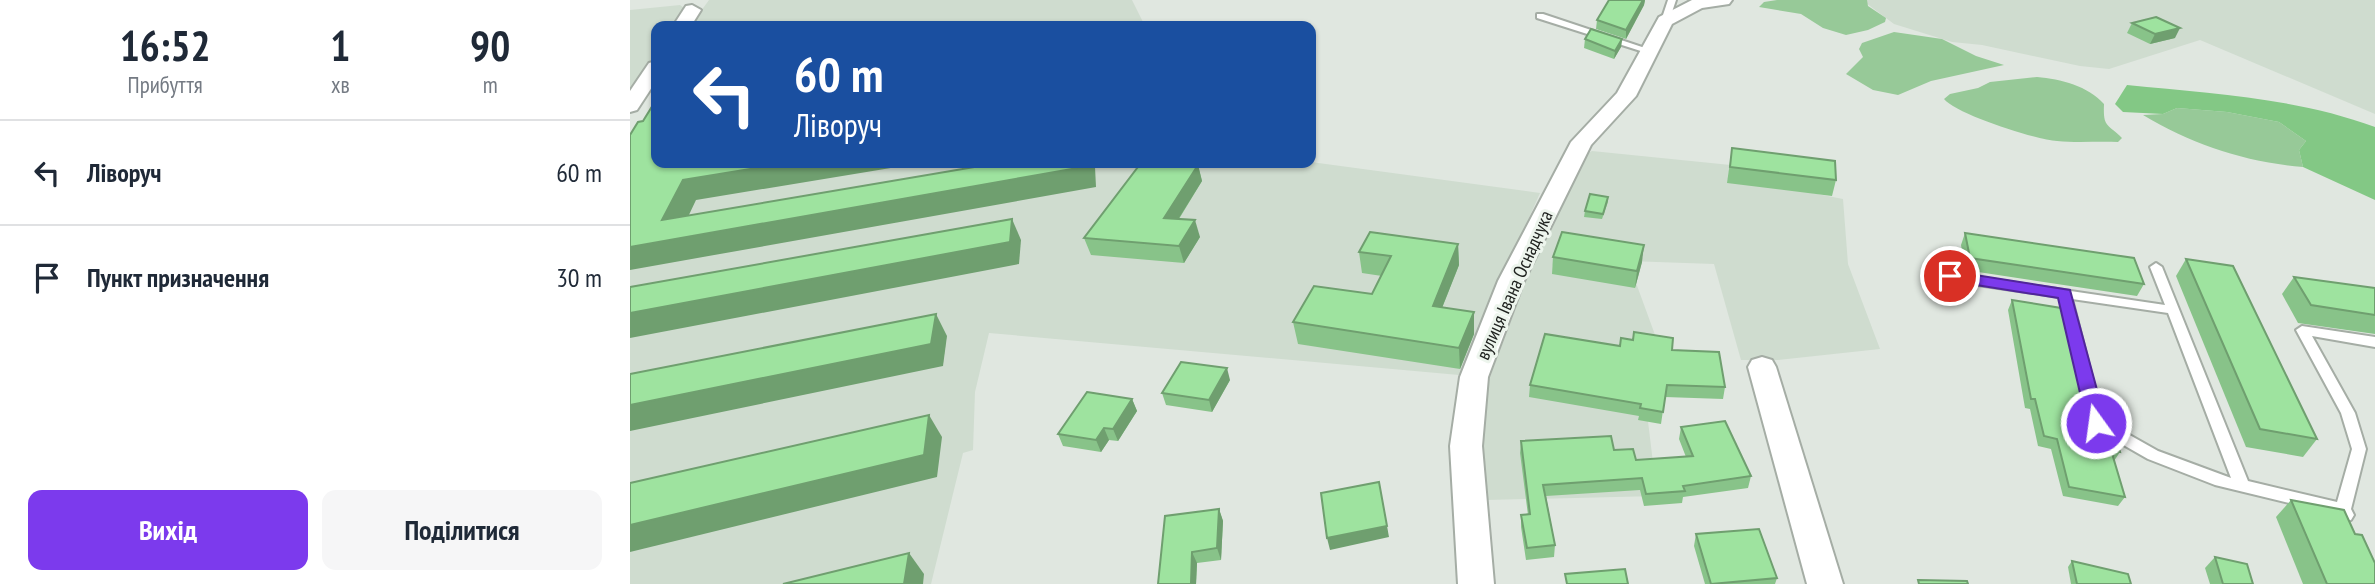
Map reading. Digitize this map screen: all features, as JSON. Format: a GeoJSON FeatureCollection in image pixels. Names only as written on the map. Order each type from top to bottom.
{"type":"FeatureCollection","features":[{"type":"Feature","properties":{"kind":"street"},"geometry":{"type":"LineString","coordinates":[[1669,10],[1723,0]]}},
{"type":"Feature","properties":{"kind":"street"},"geometry":{"type":"LineString","coordinates":[[685,21],[692,10]]}},
{"type":"Feature","properties":{"kind":"street","name":"вулиця Івана Оснадчука"},"geometry":{"type":"LineString","coordinates":[[1476,584],[1466,446],[1474,377],[1511,281],[1560,181],[1582,142],[1626,96],[1669,10]]}},
{"type":"Feature","properties":{"kind":"street"},"geometry":{"type":"LineString","coordinates":[[630,107],[651,75]]}},
{"type":"Feature","properties":{"kind":"street"},"geometry":{"type":"LineString","coordinates":[[1762,367],[1825,584]]}},
{"type":"Feature","properties":{"kind":"lane"},"geometry":{"type":"LineString","coordinates":[[1540,16],[1650,51]]}},
{"type":"Feature","properties":{"kind":"lane"},"geometry":{"type":"LineString","coordinates":[[2157,267],[2242,486]]}},
{"type":"Feature","properties":{"kind":"lane"},"geometry":{"type":"LineString","coordinates":[[1950,276],[2173,310]]}},
{"type":"Feature","properties":{"kind":"lane"},"geometry":{"type":"LineString","coordinates":[[2065,294],[2096,423],[2153,455],[2220,481],[2343,510]]}},
{"type":"Feature","properties":{"kind":"lane"},"geometry":{"type":"LineString","coordinates":[[2354,531],[2343,510],[2359,449],[2348,413],[2302,330],[2375,342]]}},
{"type":"Feature","properties":{"kind":"shaded area"},"geometry":{"type":"Polygon","coordinates":[[[709,0],[1132,0],[1142,21],[694,21],[709,0]]]}},
{"type":"Feature","properties":{"kind":"shaded area"},"geometry":{"type":"Polygon","coordinates":[[[1862,0],[2375,0],[2375,114],[2200,40],[2109,69],[2080,66],[1982,45],[1952,42],[1894,24],[1862,0]]]}},
{"type":"Feature","properties":{"kind":"shaded area"},"geometry":{"type":"Polygon","coordinates":[[[1867,0],[1868,6],[1886,18],[1885,22],[1868,30],[1846,35],[1823,28],[1801,14],[1759,7],[1764,2],[1867,0]]]}},
{"type":"Feature","properties":{"kind":"shaded area"},"geometry":{"type":"Polygon","coordinates":[[[680,5],[684,8],[676,21],[651,21],[651,60],[630,94],[630,10],[680,5]]]}},
{"type":"Feature","properties":{"kind":"shaded area"},"geometry":{"type":"Polygon","coordinates":[[[1894,32],[1942,39],[1976,56],[2004,65],[1931,81],[1898,95],[1873,90],[1846,74],[1863,57],[1859,49],[1862,43],[1894,32]]]}},
{"type":"Feature","properties":{"kind":"shaded area"},"geometry":{"type":"Polygon","coordinates":[[[2037,77],[2065,82],[2090,92],[2104,104],[2105,121],[2122,138],[2118,142],[2047,140],[1979,119],[1944,99],[1950,94],[1978,88],[1990,82],[2037,77]]]}},
{"type":"Feature","properties":{"kind":"shaded area"},"geometry":{"type":"Polygon","coordinates":[[[2127,85],[2284,103],[2315,109],[2375,127],[2375,200],[2303,167],[2299,150],[2306,141],[2279,122],[2227,112],[2177,108],[2163,114],[2123,112],[2115,104],[2127,85]]]}},
{"type":"Feature","properties":{"kind":"shaded area"},"geometry":{"type":"Polygon","coordinates":[[[2177,108],[2227,112],[2279,122],[2306,141],[2299,150],[2303,167],[2261,161],[2220,150],[2181,135],[2143,115],[2163,114],[2177,108]]]}},
{"type":"Feature","properties":{"kind":"shaded area"},"geometry":{"type":"Polygon","coordinates":[[[630,144],[651,159],[651,168],[1316,168],[1316,163],[1540,193],[1459,375],[989,333],[975,392],[973,450],[963,453],[931,584],[630,584],[630,144]]]}},
{"type":"Feature","properties":{"kind":"shaded area"},"geometry":{"type":"Polygon","coordinates":[[[1592,151],[1810,173],[1812,193],[1843,199],[1848,264],[1880,349],[1778,360],[1741,360],[1714,264],[1628,261],[1658,343],[1647,413],[1657,496],[1487,500],[1478,427],[1481,401],[1539,246],[1585,155],[1592,151]]]}},
{"type":"Feature","properties":{"kind":"building"},"geometry":{"type":"Polygon","coordinates":[[[1609,0],[1643,0],[1626,30],[1597,20],[1609,0]]]}},
{"type":"Feature","properties":{"kind":"building"},"geometry":{"type":"Polygon","coordinates":[[[2156,17],[2180,28],[2155,34],[2132,23],[2156,17]]]}},
{"type":"Feature","properties":{"kind":"building"},"geometry":{"type":"Polygon","coordinates":[[[1591,29],[1622,39],[1615,51],[1585,39],[1591,29]]]}},
{"type":"Feature","properties":{"kind":"building"},"geometry":{"type":"Polygon","coordinates":[[[651,108],[651,168],[757,168],[683,180],[662,220],[969,168],[1078,168],[630,247],[630,135],[638,122],[643,121],[651,108]]]}},
{"type":"Feature","properties":{"kind":"building"},"geometry":{"type":"Polygon","coordinates":[[[1732,148],[1835,161],[1836,180],[1730,167],[1732,148]]]}},
{"type":"Feature","properties":{"kind":"building"},"geometry":{"type":"Polygon","coordinates":[[[1137,168],[1196,168],[1164,218],[1195,220],[1179,246],[1084,238],[1137,168]]]}},
{"type":"Feature","properties":{"kind":"building"},"geometry":{"type":"Polygon","coordinates":[[[1590,194],[1608,197],[1603,214],[1585,211],[1590,194]]]}},
{"type":"Feature","properties":{"kind":"building"},"geometry":{"type":"Polygon","coordinates":[[[1012,219],[1010,242],[630,313],[630,287],[1012,219]]]}},
{"type":"Feature","properties":{"kind":"building"},"geometry":{"type":"Polygon","coordinates":[[[1370,232],[1458,244],[1433,306],[1474,312],[1459,348],[1293,322],[1314,286],[1372,294],[1391,256],[1359,252],[1370,232]]]}},
{"type":"Feature","properties":{"kind":"building"},"geometry":{"type":"Polygon","coordinates":[[[1562,232],[1644,245],[1637,271],[1553,257],[1562,232]]]}},
{"type":"Feature","properties":{"kind":"building"},"geometry":{"type":"Polygon","coordinates":[[[1965,233],[2134,258],[2144,284],[1970,258],[1965,233]]]}},
{"type":"Feature","properties":{"kind":"building"},"geometry":{"type":"Polygon","coordinates":[[[2186,259],[2233,266],[2317,439],[2260,429],[2186,259]]]}},
{"type":"Feature","properties":{"kind":"building"},"geometry":{"type":"Polygon","coordinates":[[[2294,277],[2375,288],[2375,315],[2311,305],[2294,277]]]}},
{"type":"Feature","properties":{"kind":"building"},"geometry":{"type":"Polygon","coordinates":[[[2012,300],[2067,309],[2097,427],[2113,430],[2120,452],[2111,450],[2125,497],[2069,487],[2057,439],[2044,436],[2035,399],[2031,399],[2012,300]]]}},
{"type":"Feature","properties":{"kind":"building"},"geometry":{"type":"Polygon","coordinates":[[[936,314],[931,344],[630,405],[630,374],[936,314]]]}},
{"type":"Feature","properties":{"kind":"building"},"geometry":{"type":"Polygon","coordinates":[[[1634,332],[1673,338],[1672,350],[1719,352],[1725,387],[1667,385],[1663,412],[1640,408],[1641,404],[1530,385],[1545,334],[1620,346],[1621,338],[1633,340],[1634,332]]]}},
{"type":"Feature","properties":{"kind":"building"},"geometry":{"type":"Polygon","coordinates":[[[1181,362],[1227,368],[1209,400],[1162,393],[1181,362]]]}},
{"type":"Feature","properties":{"kind":"building"},"geometry":{"type":"Polygon","coordinates":[[[1087,392],[1132,399],[1113,429],[1104,428],[1096,440],[1058,434],[1087,392]]]}},
{"type":"Feature","properties":{"kind":"building"},"geometry":{"type":"Polygon","coordinates":[[[929,415],[924,455],[630,525],[630,483],[929,415]]]}},
{"type":"Feature","properties":{"kind":"building"},"geometry":{"type":"Polygon","coordinates":[[[1725,421],[1751,476],[1683,486],[1685,491],[1646,494],[1642,478],[1543,485],[1555,545],[1527,548],[1521,515],[1530,514],[1521,441],[1611,436],[1614,450],[1633,449],[1636,460],[1693,456],[1681,427],[1725,421]]]}},
{"type":"Feature","properties":{"kind":"building"},"geometry":{"type":"Polygon","coordinates":[[[1379,482],[1387,526],[1327,538],[1321,493],[1379,482]]]}},
{"type":"Feature","properties":{"kind":"building"},"geometry":{"type":"Polygon","coordinates":[[[2291,500],[2344,510],[2355,534],[2362,535],[2375,563],[2375,584],[2327,584],[2291,500]]]}},
{"type":"Feature","properties":{"kind":"building"},"geometry":{"type":"Polygon","coordinates":[[[1219,509],[1217,548],[1192,552],[1191,584],[1158,584],[1165,516],[1219,509]]]}},
{"type":"Feature","properties":{"kind":"building"},"geometry":{"type":"Polygon","coordinates":[[[1759,529],[1777,578],[1711,584],[1696,534],[1759,529]]]}},
{"type":"Feature","properties":{"kind":"building"},"geometry":{"type":"Polygon","coordinates":[[[909,553],[904,584],[783,584],[909,553]]]}},
{"type":"Feature","properties":{"kind":"building"},"geometry":{"type":"Polygon","coordinates":[[[2215,557],[2247,564],[2253,584],[2223,584],[2215,557]]]}},
{"type":"Feature","properties":{"kind":"building"},"geometry":{"type":"Polygon","coordinates":[[[2072,561],[2128,574],[2131,584],[2077,584],[2072,561]]]}},
{"type":"Feature","properties":{"kind":"building"},"geometry":{"type":"Polygon","coordinates":[[[1625,569],[1628,584],[1567,584],[1565,574],[1625,569]]]}},
{"type":"Feature","properties":{"kind":"building"},"geometry":{"type":"Polygon","coordinates":[[[1918,580],[1967,581],[1968,584],[1919,584],[1918,580]]]}},
{"type":"Feature","properties":{"kind":"route"},"geometry":{"type":"LineString","coordinates":[[1950,276],[2065,294],[2096,423]]}}]}
